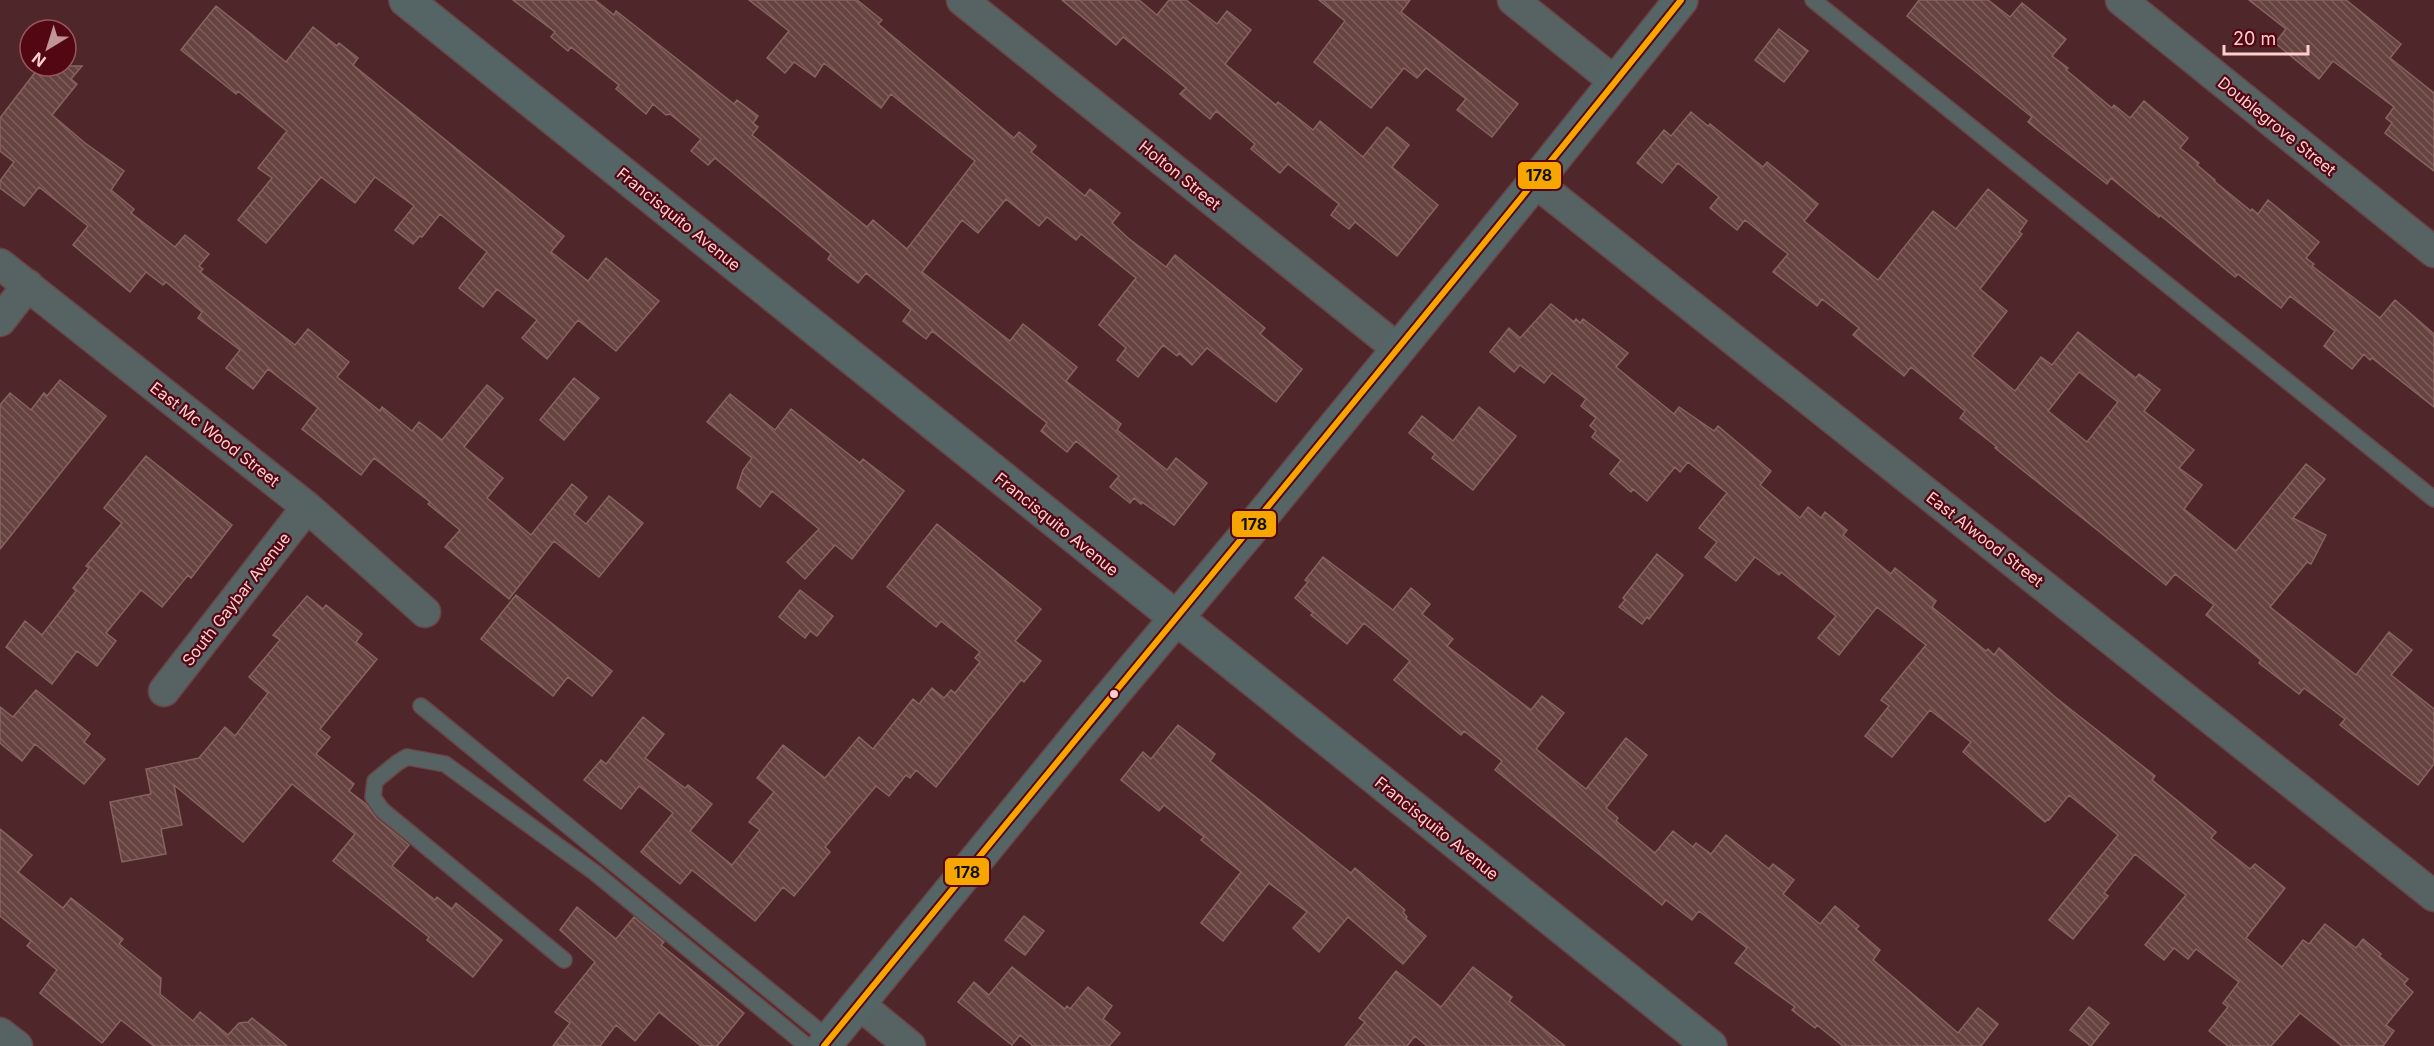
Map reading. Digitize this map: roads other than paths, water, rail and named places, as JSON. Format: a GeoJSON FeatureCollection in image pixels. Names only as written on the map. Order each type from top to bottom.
{"type":"FeatureCollection","features":[{"type":"Feature","properties":{"kind":"street","name":"Francisquito Avenue"},"geometry":{"type":"LineString","coordinates":[[406,0],[1710,1046]]}},
{"type":"Feature","properties":{"kind":"street","name":"Holton Street"},"geometry":{"type":"LineString","coordinates":[[962,0],[1398,349]]}},
{"type":"Feature","properties":{"kind":"street"},"geometry":{"type":"LineString","coordinates":[[1513,0],[1615,82]]}},
{"type":"Feature","properties":{"kind":"street"},"geometry":{"type":"LineString","coordinates":[[820,1044],[859,1004],[1535,182],[1681,0]]}},
{"type":"Feature","properties":{"kind":"street","name":"Doublegrove Street"},"geometry":{"type":"LineString","coordinates":[[2121,0],[2434,252]]}},
{"type":"Feature","properties":{"kind":"street","name":"East Alwood Street"},"geometry":{"type":"LineString","coordinates":[[1535,182],[2434,896]]}},
{"type":"Feature","properties":{"kind":"street","name":"East Mc Wood Street"},"geometry":{"type":"LineString","coordinates":[[0,264],[307,507],[425,612]]}},
{"type":"Feature","properties":{"kind":"street"},"geometry":{"type":"LineString","coordinates":[[0,321],[28,285]]}},
{"type":"Feature","properties":{"kind":"street","name":"South Gaybar Avenue"},"geometry":{"type":"LineString","coordinates":[[164,691],[307,507]]}},
{"type":"Feature","properties":{"kind":"street"},"geometry":{"type":"LineString","coordinates":[[859,1004],[910,1046]]}},
{"type":"Feature","properties":{"kind":"street"},"geometry":{"type":"LineString","coordinates":[[0,1033],[17,1046]]}},
{"type":"Feature","properties":{"kind":"lane"},"geometry":{"type":"LineString","coordinates":[[1814,0],[2434,499]]}},
{"type":"Feature","properties":{"kind":"lane"},"geometry":{"type":"LineString","coordinates":[[421,706],[820,1044]]}},
{"type":"Feature","properties":{"kind":"lane"},"geometry":{"type":"LineString","coordinates":[[564,960],[382,810],[373,797],[375,782],[407,757],[445,764],[594,872],[820,1044]]}}]}
